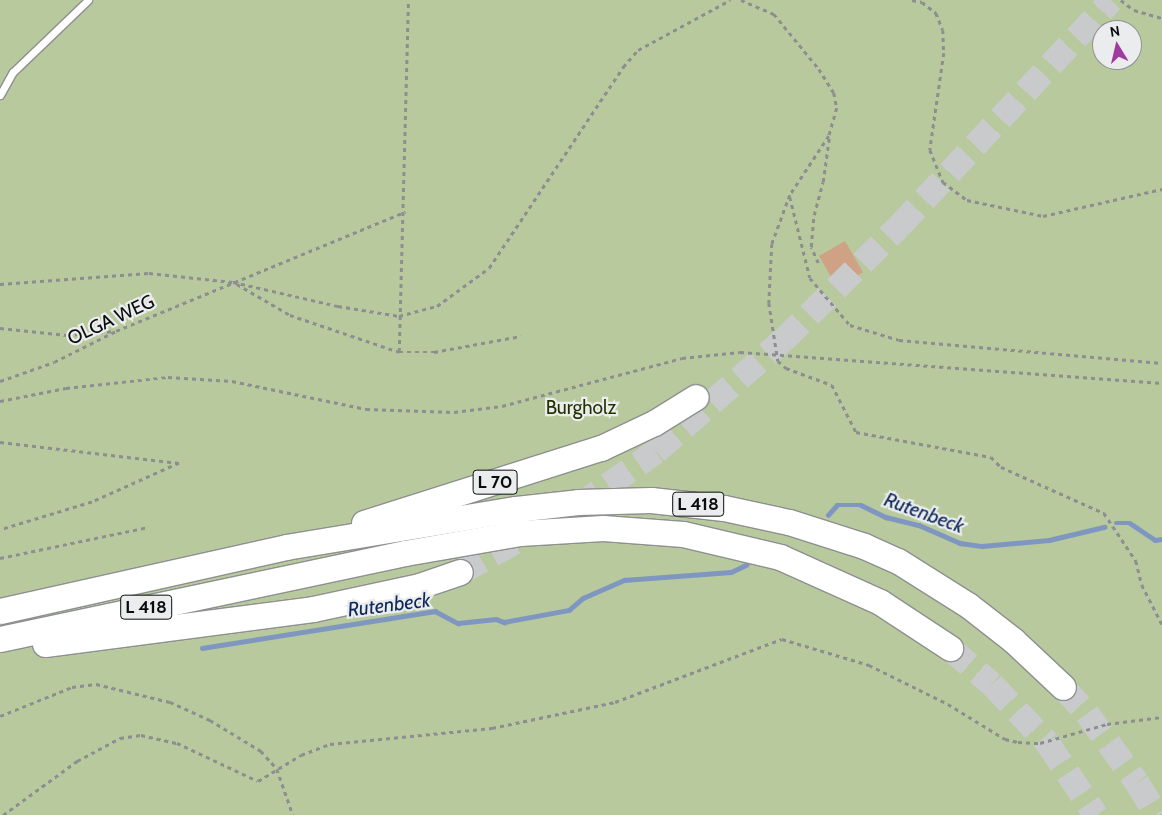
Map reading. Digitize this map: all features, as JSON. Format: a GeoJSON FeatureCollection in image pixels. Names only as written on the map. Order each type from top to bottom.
{"type":"FeatureCollection","features":[{"type":"Feature","properties":{"kind":"highway","name":"L 70"},"geometry":{"type":"LineString","coordinates":[[286,548],[601,448],[654,423],[696,397]]}},
{"type":"Feature","properties":{"kind":"highway","name":"L 418"},"geometry":{"type":"LineString","coordinates":[[0,611],[286,548],[516,509],[578,502],[651,500],[724,508],[823,532],[898,562],[968,605],[1014,641],[1063,686]]}},
{"type":"Feature","properties":{"kind":"highway","name":"L 418"},"geometry":{"type":"LineString","coordinates":[[0,639],[405,553],[520,533],[603,528],[683,534],[780,557],[880,602],[950,648]]}},
{"type":"Feature","properties":{"kind":"highway"},"geometry":{"type":"LineString","coordinates":[[0,649],[304,611],[419,586],[460,572]]}},
{"type":"Feature","properties":{"kind":"lane"},"geometry":{"type":"LineString","coordinates":[[0,95],[13,72],[88,0]]}},
{"type":"Feature","properties":{"kind":"path"},"geometry":{"type":"LineString","coordinates":[[399,352],[405,212],[408,0]]}},
{"type":"Feature","properties":{"kind":"path"},"geometry":{"type":"LineString","coordinates":[[0,284],[149,273],[233,282],[338,306],[400,316],[437,306],[489,268],[623,67],[638,50],[730,0]]}},
{"type":"Feature","properties":{"kind":"path"},"geometry":{"type":"LineString","coordinates":[[741,0],[774,14],[819,69],[834,93],[838,108],[829,136],[822,182],[814,215],[811,247],[818,263]]}},
{"type":"Feature","properties":{"kind":"path"},"geometry":{"type":"LineString","coordinates":[[912,0],[922,2],[936,13],[943,30],[944,53],[930,150],[943,182],[967,200],[1043,216],[1162,189]]}},
{"type":"Feature","properties":{"kind":"path"},"geometry":{"type":"LineString","coordinates":[[1121,0],[1134,10],[1162,18]]}},
{"type":"Feature","properties":{"kind":"path"},"geometry":{"type":"LineString","coordinates":[[829,136],[790,196],[772,244],[768,277],[778,361],[786,368],[832,385],[856,432],[991,457],[1001,467],[1104,513],[1136,561],[1142,585],[1162,624]]}},
{"type":"Feature","properties":{"kind":"path"},"geometry":{"type":"LineString","coordinates":[[790,196],[810,278],[850,324],[900,340],[1162,363]]}},
{"type":"Feature","properties":{"kind":"path","name":"OLGA WEG"},"geometry":{"type":"LineString","coordinates":[[0,381],[54,362],[116,331],[405,212]]}},
{"type":"Feature","properties":{"kind":"path"},"geometry":{"type":"LineString","coordinates":[[233,282],[290,315],[399,352],[434,352],[521,336]]}},
{"type":"Feature","properties":{"kind":"path"},"geometry":{"type":"LineString","coordinates":[[0,328],[67,334],[116,331]]}},
{"type":"Feature","properties":{"kind":"path"},"geometry":{"type":"LineString","coordinates":[[0,401],[75,386],[168,377],[232,381],[366,409],[454,412],[502,406],[682,358],[740,352],[776,352],[1162,383]]}},
{"type":"Feature","properties":{"kind":"path"},"geometry":{"type":"LineString","coordinates":[[0,442],[179,463],[92,502],[0,530]]}},
{"type":"Feature","properties":{"kind":"path"},"geometry":{"type":"LineString","coordinates":[[0,558],[148,527]]}},
{"type":"Feature","properties":{"kind":"path"},"geometry":{"type":"LineString","coordinates":[[3,815],[96,749],[130,736],[159,738],[177,743],[254,780],[266,778],[301,755],[330,744],[492,728],[614,702],[782,639],[870,665],[948,704],[1005,739],[1018,742],[1040,743],[1107,724],[1162,717]]}},
{"type":"Feature","properties":{"kind":"path"},"geometry":{"type":"LineString","coordinates":[[0,716],[72,687],[96,684],[133,691],[170,702],[210,720],[261,751],[278,769],[293,815]]}},
{"type":"Feature","properties":{"kind":"green space","name":"Burgholz"},"geometry":{"type":"Polygon","coordinates":[[[0,0],[1162,0],[1162,815],[0,815],[0,0]]]}},
{"type":"Feature","properties":{"kind":"building"},"geometry":{"type":"Polygon","coordinates":[[[845,241],[863,272],[837,287],[819,256],[845,241]]]}},
{"type":"Feature","properties":{"kind":"waterway","name":"Rutenbeck"},"geometry":{"type":"LineString","coordinates":[[828,515],[837,505],[861,505],[886,517],[919,525],[960,543],[982,546],[1049,540],[1104,527]]}},
{"type":"Feature","properties":{"kind":"waterway","name":"Rutenbeck"},"geometry":{"type":"LineString","coordinates":[[1116,523],[1130,523],[1155,540],[1162,539]]}},
{"type":"Feature","properties":{"kind":"waterway","name":"Rutenbeck"},"geometry":{"type":"LineString","coordinates":[[202,648],[435,611],[458,623],[496,619],[504,622],[569,610],[583,598],[624,580],[731,572],[746,565]]}},
{"type":"Feature","properties":{"kind":"tunnel"},"geometry":{"type":"LineString","coordinates":[[460,572],[578,506],[656,451],[783,340],[899,226],[1111,0]]}},
{"type":"Feature","properties":{"kind":"tunnel"},"geometry":{"type":"LineString","coordinates":[[950,648],[992,684],[1047,742],[1096,815]]}},
{"type":"Feature","properties":{"kind":"tunnel"},"geometry":{"type":"LineString","coordinates":[[1063,687],[1087,713],[1137,782],[1157,815]]}}]}
